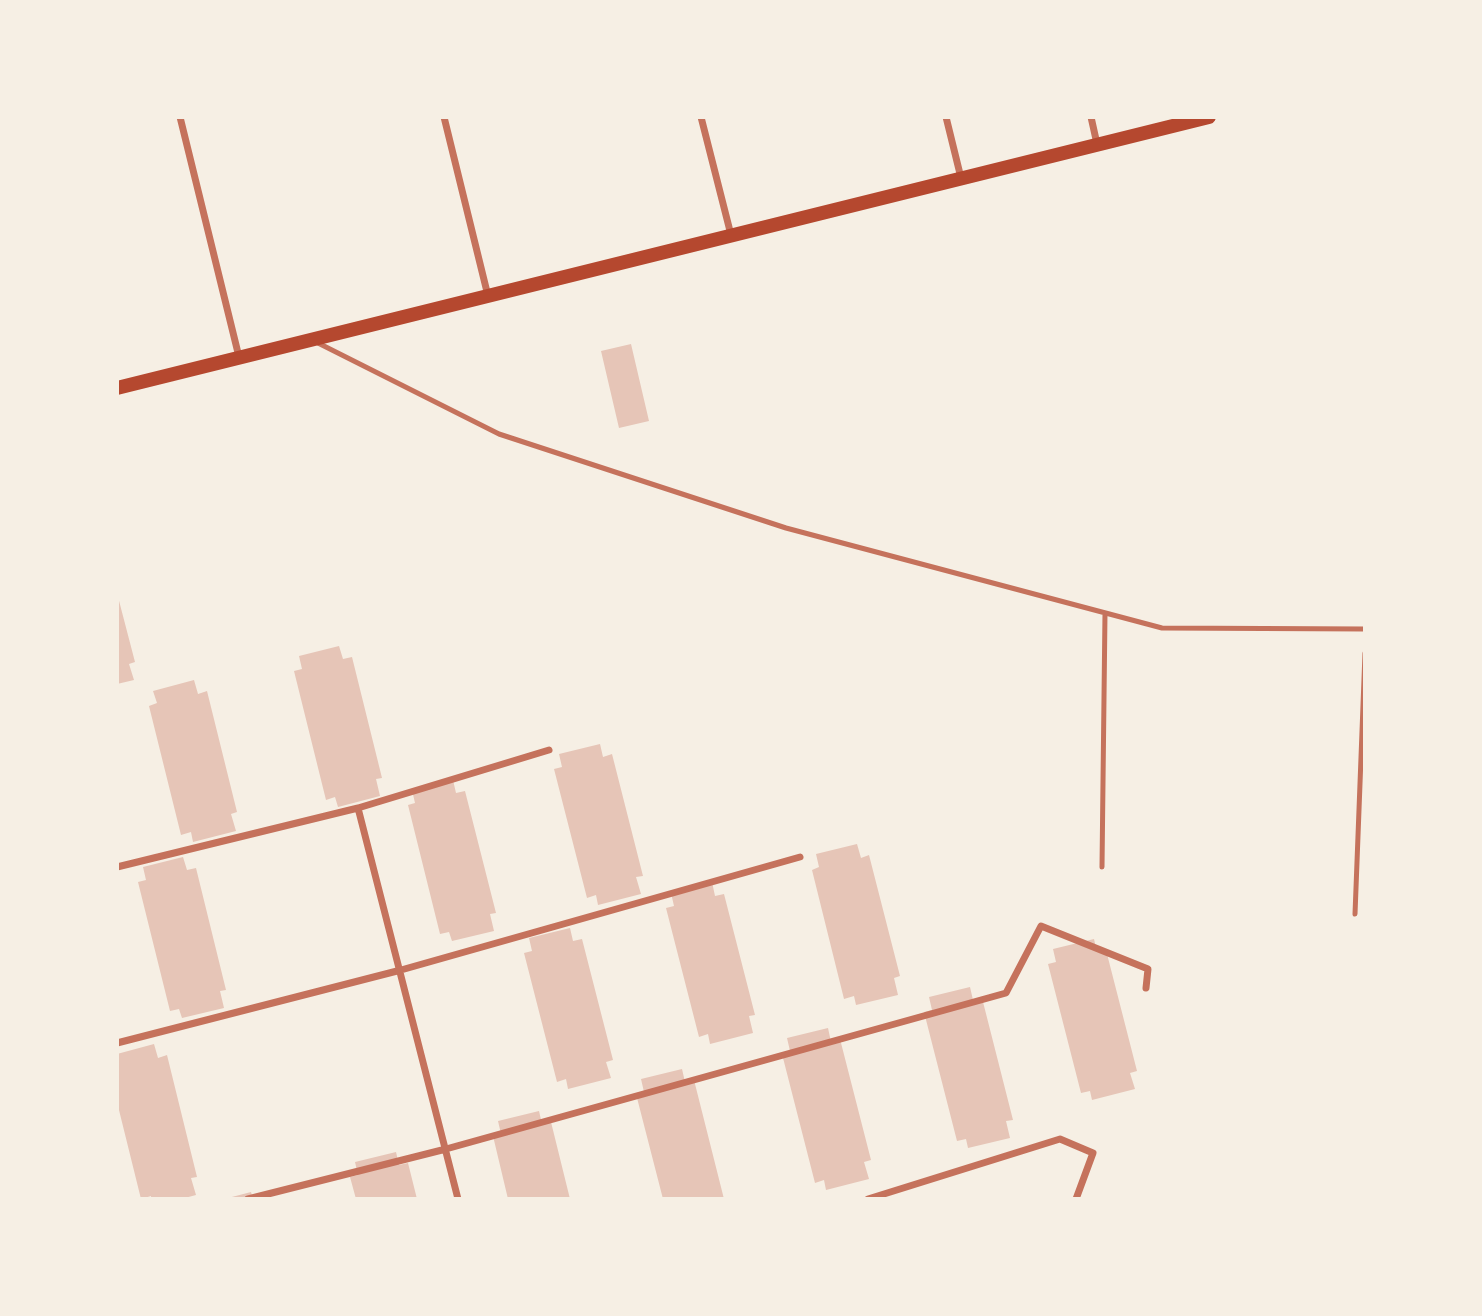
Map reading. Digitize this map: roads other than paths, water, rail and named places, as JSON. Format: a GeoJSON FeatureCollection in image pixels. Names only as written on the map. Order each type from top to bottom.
{"type":"FeatureCollection","features":[{"type":"Feature","properties":{"kind":"main road"},"geometry":{"type":"LineString","coordinates":[[117,388],[1209,117]]}},
{"type":"Feature","properties":{"kind":"street"},"geometry":{"type":"LineString","coordinates":[[180,117],[239,358]]}},
{"type":"Feature","properties":{"kind":"street"},"geometry":{"type":"LineString","coordinates":[[444,117],[488,296]]}},
{"type":"Feature","properties":{"kind":"street"},"geometry":{"type":"LineString","coordinates":[[701,117],[731,235]]}},
{"type":"Feature","properties":{"kind":"street"},"geometry":{"type":"LineString","coordinates":[[946,117],[961,178]]}},
{"type":"Feature","properties":{"kind":"street"},"geometry":{"type":"LineString","coordinates":[[1091,117],[1097,144]]}},
{"type":"Feature","properties":{"kind":"street"},"geometry":{"type":"LineString","coordinates":[[117,867],[358,808],[549,750]]}},
{"type":"Feature","properties":{"kind":"street"},"geometry":{"type":"LineString","coordinates":[[358,808],[458,1199]]}},
{"type":"Feature","properties":{"kind":"street"},"geometry":{"type":"LineString","coordinates":[[117,1043],[401,970],[800,857]]}},
{"type":"Feature","properties":{"kind":"street"},"geometry":{"type":"LineString","coordinates":[[248,1199],[446,1149],[1006,993],[1041,926],[1149,970],[1146,988]]}},
{"type":"Feature","properties":{"kind":"street"},"geometry":{"type":"LineString","coordinates":[[868,1199],[1060,1139],[1093,1153],[1076,1199]]}},
{"type":"Feature","properties":{"kind":"lane"},"geometry":{"type":"LineString","coordinates":[[312,340],[499,434],[786,528],[1162,628],[1365,629]]}},
{"type":"Feature","properties":{"kind":"lane"},"geometry":{"type":"LineString","coordinates":[[1102,867],[1105,613]]}},
{"type":"Feature","properties":{"kind":"lane"},"geometry":{"type":"LineString","coordinates":[[1355,914],[1365,653]]}}]}
